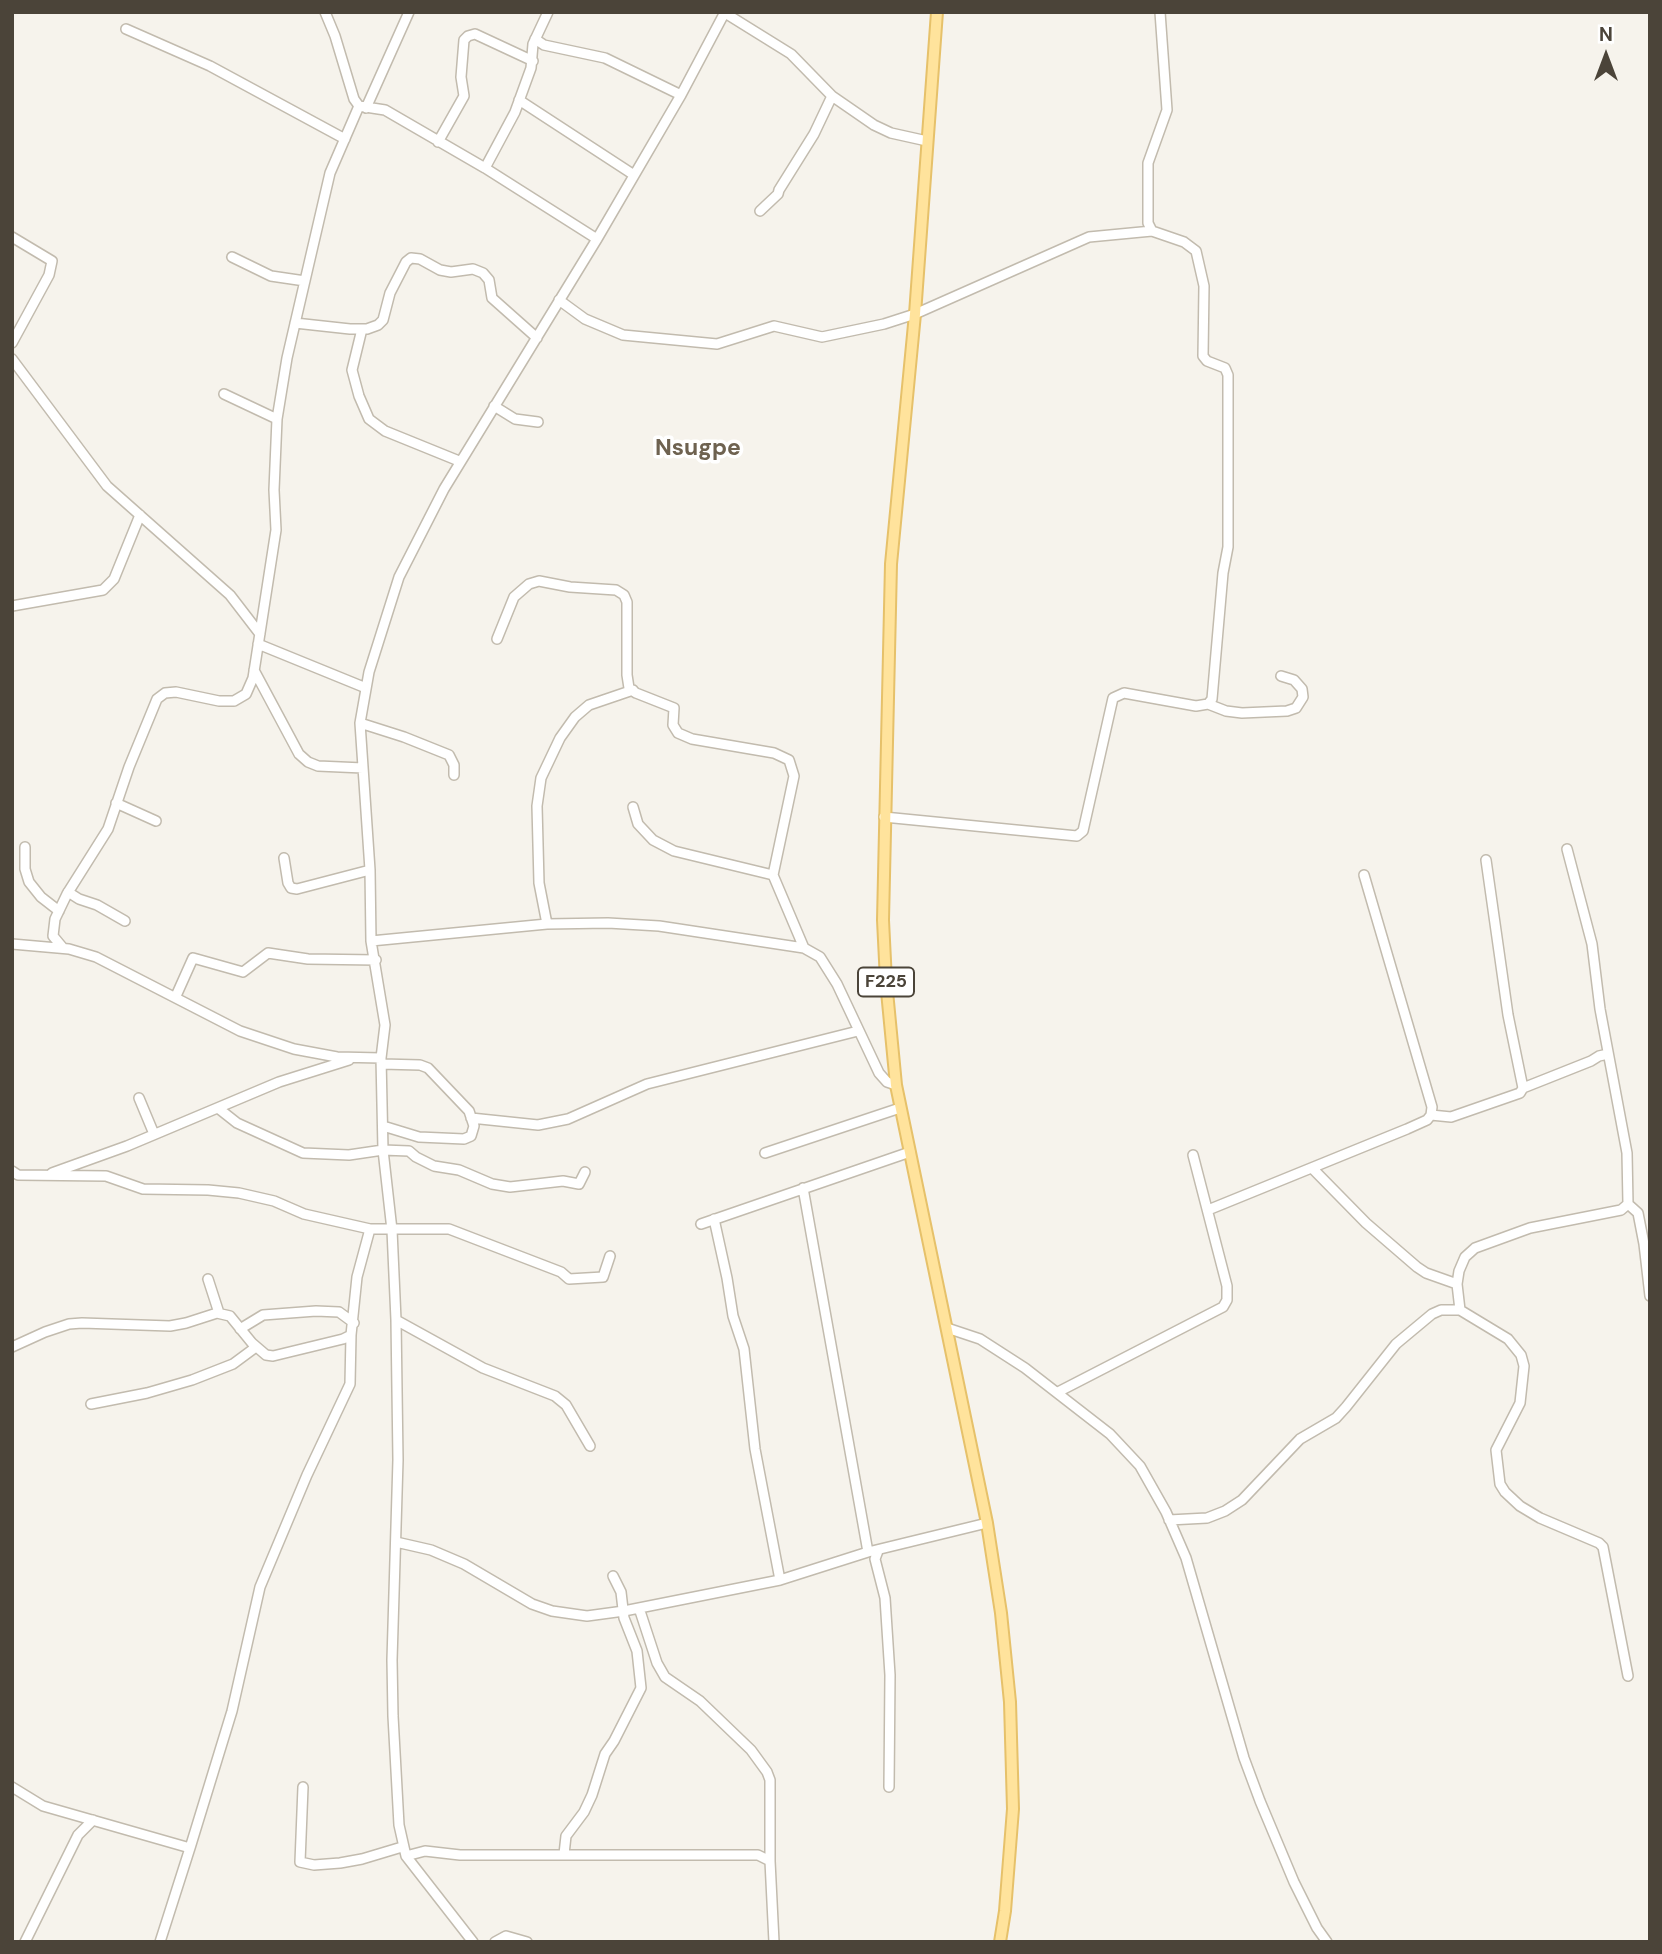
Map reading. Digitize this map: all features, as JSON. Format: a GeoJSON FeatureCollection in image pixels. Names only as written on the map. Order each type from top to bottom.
{"type":"FeatureCollection","features":[{"type":"Feature","properties":{"kind":"main road","name":"F225"},"geometry":{"type":"LineString","coordinates":[[937,12],[915,314],[891,564],[884,817],[885,956],[895,1085],[987,1522],[1001,1613],[1010,1702],[1013,1809],[1005,1911],[999,1942]]}},
{"type":"Feature","properties":{"kind":"street"},"geometry":{"type":"LineString","coordinates":[[325,12],[354,99],[362,107],[385,110],[485,168],[597,239]]}},
{"type":"Feature","properties":{"kind":"street"},"geometry":{"type":"LineString","coordinates":[[63,948],[53,936],[55,919],[68,892],[107,829],[157,699],[177,692],[219,701],[234,701],[246,694],[254,670],[276,530],[274,490],[277,419],[295,323],[330,173],[409,12]]}},
{"type":"Feature","properties":{"kind":"street"},"geometry":{"type":"LineString","coordinates":[[485,168],[519,100],[533,61],[535,39],[548,12]]}},
{"type":"Feature","properties":{"kind":"street"},"geometry":{"type":"LineString","coordinates":[[1152,231],[1148,223],[1146,171],[1167,110],[1160,12]]}},
{"type":"Feature","properties":{"kind":"street"},"geometry":{"type":"LineString","coordinates":[[473,1942],[404,1851],[393,1716],[396,1320],[392,1230],[383,1150],[382,1061],[385,1025],[372,941],[360,723],[369,672],[399,577],[459,461],[597,239],[681,95],[725,13],[791,54],[832,96],[874,125],[891,133],[927,141]]}},
{"type":"Feature","properties":{"kind":"street"},"geometry":{"type":"LineString","coordinates":[[125,29],[210,66],[345,139]]}},
{"type":"Feature","properties":{"kind":"street"},"geometry":{"type":"LineString","coordinates":[[438,142],[464,96],[461,77],[464,40],[468,36],[475,34],[533,61]]}},
{"type":"Feature","properties":{"kind":"street"},"geometry":{"type":"LineString","coordinates":[[535,39],[544,45],[605,58],[681,95]]}},
{"type":"Feature","properties":{"kind":"street"},"geometry":{"type":"LineString","coordinates":[[760,211],[778,194],[814,134],[832,96]]}},
{"type":"Feature","properties":{"kind":"street"},"geometry":{"type":"LineString","coordinates":[[519,100],[634,175]]}},
{"type":"Feature","properties":{"kind":"street"},"geometry":{"type":"LineString","coordinates":[[559,300],[585,319],[623,335],[717,344],[774,326],[822,337],[884,324],[915,314],[1089,237],[1152,231],[1184,242],[1196,251],[1204,286],[1203,356],[1207,361],[1224,368],[1228,375],[1228,547],[1223,573],[1214,694],[1208,704]]}},
{"type":"Feature","properties":{"kind":"street"},"geometry":{"type":"LineString","coordinates":[[12,237],[52,261],[49,275],[12,343]]}},
{"type":"Feature","properties":{"kind":"street"},"geometry":{"type":"LineString","coordinates":[[232,257],[271,275],[305,281]]}},
{"type":"Feature","properties":{"kind":"street"},"geometry":{"type":"LineString","coordinates":[[295,323],[362,329],[378,325],[383,320],[390,293],[406,262],[411,258],[440,270],[451,272],[473,269],[483,273],[489,280],[492,299],[537,338]]}},
{"type":"Feature","properties":{"kind":"street"},"geometry":{"type":"LineString","coordinates":[[362,329],[352,370],[369,419],[385,431],[459,461]]}},
{"type":"Feature","properties":{"kind":"street"},"geometry":{"type":"LineString","coordinates":[[12,359],[107,486],[230,595],[260,634]]}},
{"type":"Feature","properties":{"kind":"street"},"geometry":{"type":"LineString","coordinates":[[224,394],[277,419]]}},
{"type":"Feature","properties":{"kind":"street"},"geometry":{"type":"LineString","coordinates":[[494,406],[515,419],[538,422]]}},
{"type":"Feature","properties":{"kind":"street"},"geometry":{"type":"LineString","coordinates":[[12,606],[103,590],[114,579],[140,515]]}},
{"type":"Feature","properties":{"kind":"street"},"geometry":{"type":"LineString","coordinates":[[497,639],[514,597],[529,584],[539,581],[570,587],[616,590],[624,595],[627,602],[629,688],[674,708],[674,729],[685,736],[774,753],[789,760],[794,776],[773,875],[804,948]]}},
{"type":"Feature","properties":{"kind":"street"},"geometry":{"type":"LineString","coordinates":[[258,645],[366,688]]}},
{"type":"Feature","properties":{"kind":"street"},"geometry":{"type":"LineString","coordinates":[[254,670],[299,754],[318,766],[363,768]]}},
{"type":"Feature","properties":{"kind":"street"},"geometry":{"type":"LineString","coordinates":[[884,817],[1077,836],[1083,831],[1113,698],[1124,694],[1196,706],[1208,704],[1226,711],[1242,713],[1287,711],[1296,708],[1303,697],[1302,689],[1294,680],[1281,676]]}},
{"type":"Feature","properties":{"kind":"street"},"geometry":{"type":"LineString","coordinates":[[547,924],[539,883],[537,806],[541,778],[560,738],[575,717],[589,705],[632,690]]}},
{"type":"Feature","properties":{"kind":"street"},"geometry":{"type":"LineString","coordinates":[[360,723],[449,755],[454,765],[454,775]]}},
{"type":"Feature","properties":{"kind":"street"},"geometry":{"type":"LineString","coordinates":[[116,803],[156,821]]}},
{"type":"Feature","properties":{"kind":"street"},"geometry":{"type":"LineString","coordinates":[[633,807],[638,824],[653,840],[674,851],[773,875]]}},
{"type":"Feature","properties":{"kind":"street"},"geometry":{"type":"LineString","coordinates":[[25,847],[25,869],[29,882],[41,897],[59,911]]}},
{"type":"Feature","properties":{"kind":"street"},"geometry":{"type":"LineString","coordinates":[[1567,849],[1592,944],[1600,1009],[1627,1153],[1628,1204],[1638,1213],[1650,1296]]}},
{"type":"Feature","properties":{"kind":"street"},"geometry":{"type":"LineString","coordinates":[[284,858],[288,883],[291,888],[297,889],[370,870]]}},
{"type":"Feature","properties":{"kind":"street"},"geometry":{"type":"LineString","coordinates":[[1486,860],[1508,1015],[1523,1088]]}},
{"type":"Feature","properties":{"kind":"street"},"geometry":{"type":"LineString","coordinates":[[1208,1210],[1407,1129],[1431,1115],[1432,1107],[1364,875]]}},
{"type":"Feature","properties":{"kind":"street"},"geometry":{"type":"LineString","coordinates":[[68,892],[79,900],[97,905],[125,921]]}},
{"type":"Feature","properties":{"kind":"street"},"geometry":{"type":"LineString","coordinates":[[372,941],[547,924],[608,923],[659,926],[804,948],[820,957],[879,1073],[887,1082],[895,1085]]}},
{"type":"Feature","properties":{"kind":"street"},"geometry":{"type":"LineString","coordinates":[[12,944],[63,948],[96,957],[240,1031],[293,1049],[428,1068],[469,1111],[474,1126],[471,1136],[464,1139],[419,1137],[383,1126]]}},
{"type":"Feature","properties":{"kind":"street"},"geometry":{"type":"LineString","coordinates":[[176,996],[193,958],[243,972],[268,953],[308,959],[376,960]]}},
{"type":"Feature","properties":{"kind":"street"},"geometry":{"type":"LineString","coordinates":[[471,1118],[538,1125],[568,1119],[647,1084],[859,1031]]}},
{"type":"Feature","properties":{"kind":"street"},"geometry":{"type":"LineString","coordinates":[[1431,1115],[1451,1117],[1520,1093],[1523,1088],[1608,1054]]}},
{"type":"Feature","properties":{"kind":"street"},"geometry":{"type":"LineString","coordinates":[[46,1175],[279,1082],[358,1058]]}},
{"type":"Feature","properties":{"kind":"street"},"geometry":{"type":"LineString","coordinates":[[139,1098],[154,1134]]}},
{"type":"Feature","properties":{"kind":"street"},"geometry":{"type":"LineString","coordinates":[[218,1108],[237,1123],[303,1153],[349,1155],[383,1150],[409,1150],[416,1157],[434,1166],[458,1170],[492,1184],[510,1187],[563,1181],[579,1184],[585,1172]]}},
{"type":"Feature","properties":{"kind":"street"},"geometry":{"type":"LineString","coordinates":[[765,1153],[900,1108]]}},
{"type":"Feature","properties":{"kind":"street"},"geometry":{"type":"LineString","coordinates":[[701,1224],[910,1152]]}},
{"type":"Feature","properties":{"kind":"street"},"geometry":{"type":"LineString","coordinates":[[1058,1392],[1223,1307],[1227,1300],[1227,1286],[1193,1155]]}},
{"type":"Feature","properties":{"kind":"street"},"geometry":{"type":"LineString","coordinates":[[1312,1168],[1366,1223],[1417,1267],[1457,1284]]}},
{"type":"Feature","properties":{"kind":"street"},"geometry":{"type":"LineString","coordinates":[[14,1176],[106,1176],[143,1189],[239,1193],[267,1199],[304,1214],[370,1229],[449,1228],[561,1272],[569,1279],[603,1277],[610,1256]]}},
{"type":"Feature","properties":{"kind":"street"},"geometry":{"type":"LineString","coordinates":[[803,1188],[873,1551],[885,1598],[890,1675],[889,1787]]}},
{"type":"Feature","properties":{"kind":"street"},"geometry":{"type":"LineString","coordinates":[[1460,1310],[1457,1284],[1459,1271],[1465,1257],[1475,1248],[1530,1228],[1621,1210],[1628,1204]]}},
{"type":"Feature","properties":{"kind":"street"},"geometry":{"type":"LineString","coordinates":[[714,1219],[733,1316],[744,1349],[755,1449],[780,1580]]}},
{"type":"Feature","properties":{"kind":"street"},"geometry":{"type":"LineString","coordinates":[[160,1942],[232,1711],[260,1587],[307,1475],[350,1384],[351,1335],[357,1277],[370,1229]]}},
{"type":"Feature","properties":{"kind":"street"},"geometry":{"type":"LineString","coordinates":[[208,1279],[219,1313]]}},
{"type":"Feature","properties":{"kind":"street"},"geometry":{"type":"LineString","coordinates":[[1169,1520],[1193,1521],[1208,1518],[1242,1500],[1300,1439],[1336,1418],[1346,1408],[1396,1344],[1432,1314],[1441,1310],[1460,1310],[1508,1339],[1521,1355],[1524,1366],[1520,1403],[1496,1450],[1500,1483],[1505,1492],[1520,1506],[1603,1547],[1628,1676]]}},
{"type":"Feature","properties":{"kind":"street"},"geometry":{"type":"LineString","coordinates":[[240,1329],[263,1315],[316,1311],[339,1312],[354,1323]]}},
{"type":"Feature","properties":{"kind":"street"},"geometry":{"type":"LineString","coordinates":[[12,1347],[69,1324],[82,1322],[170,1326],[219,1313],[230,1316],[256,1348],[273,1356],[351,1335]]}},
{"type":"Feature","properties":{"kind":"street"},"geometry":{"type":"LineString","coordinates":[[396,1320],[483,1368],[555,1396],[566,1405],[590,1446]]}},
{"type":"Feature","properties":{"kind":"street"},"geometry":{"type":"LineString","coordinates":[[947,1328],[980,1339],[1058,1392],[1110,1434],[1140,1466],[1186,1558],[1244,1758],[1294,1882],[1326,1942]]}},
{"type":"Feature","properties":{"kind":"street"},"geometry":{"type":"LineString","coordinates":[[91,1404],[192,1380],[233,1364],[256,1348]]}},
{"type":"Feature","properties":{"kind":"street"},"geometry":{"type":"LineString","coordinates":[[396,1542],[431,1550],[464,1564],[532,1604],[552,1611],[587,1616],[780,1580],[873,1551],[987,1522]]}},
{"type":"Feature","properties":{"kind":"street"},"geometry":{"type":"LineString","coordinates":[[564,1854],[566,1836],[584,1812],[605,1754],[641,1688],[637,1651],[621,1592],[613,1576]]}},
{"type":"Feature","properties":{"kind":"street"},"geometry":{"type":"LineString","coordinates":[[639,1608],[657,1663],[665,1677],[700,1701],[751,1750],[771,1780],[770,1861],[774,1942]]}},
{"type":"Feature","properties":{"kind":"street"},"geometry":{"type":"LineString","coordinates":[[12,1787],[43,1806],[190,1848]]}},
{"type":"Feature","properties":{"kind":"street"},"geometry":{"type":"LineString","coordinates":[[303,1787],[300,1862],[314,1865],[404,1851],[460,1855],[749,1854],[764,1856],[770,1861]]}},
{"type":"Feature","properties":{"kind":"street"},"geometry":{"type":"LineString","coordinates":[[25,1942],[78,1835],[93,1820]]}},
{"type":"Feature","properties":{"kind":"street"},"geometry":{"type":"LineString","coordinates":[[495,1942],[506,1936],[527,1942]]}},
{"type":"Feature","properties":{"kind":"district","name":"Nsugpe"},"geometry":{"type":"Point","coordinates":[698,449]}}]}
